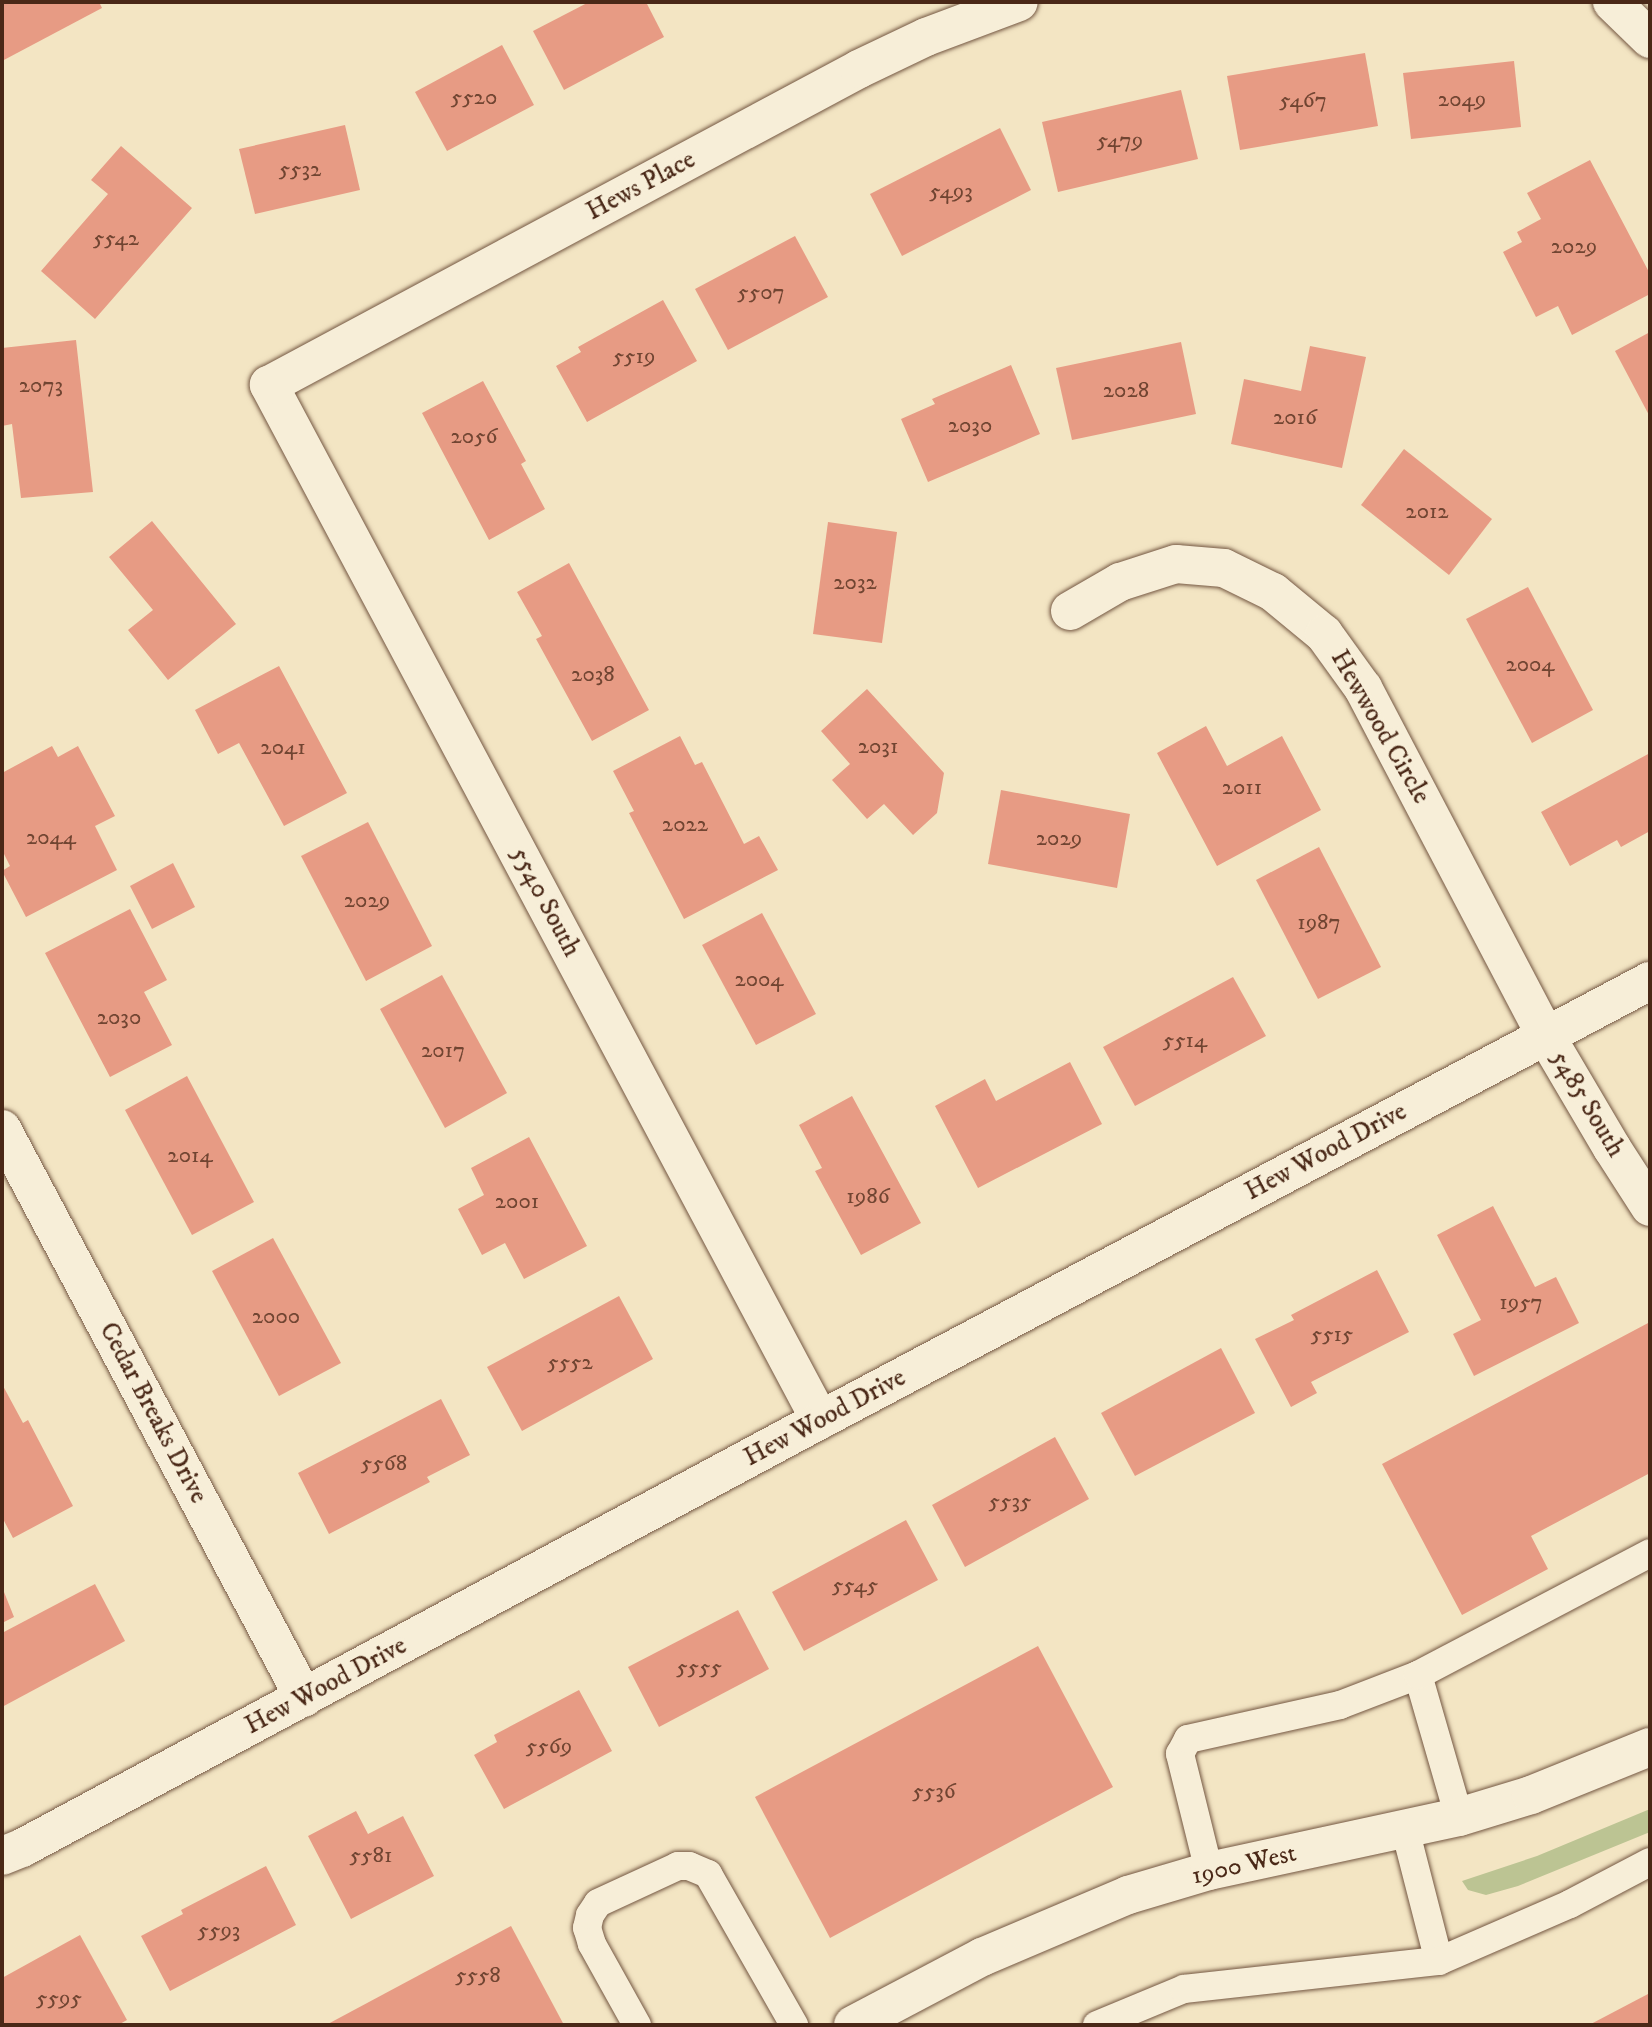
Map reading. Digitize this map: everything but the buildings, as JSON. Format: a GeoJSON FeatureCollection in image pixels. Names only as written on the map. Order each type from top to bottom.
{"type":"FeatureCollection","features":[{"type":"Feature","properties":{"kind":"street","name":"Hews Place"},"geometry":{"type":"LineString","coordinates":[[269,385],[859,69],[926,37],[1019,2]]}},
{"type":"Feature","properties":{"kind":"street"},"geometry":{"type":"LineString","coordinates":[[1612,2],[1650,39]]}},
{"type":"Feature","properties":{"kind":"street","name":"5540 South"},"geometry":{"type":"LineString","coordinates":[[269,385],[820,1420]]}},
{"type":"Feature","properties":{"kind":"street","name":"Hewwood Circle"},"geometry":{"type":"LineString","coordinates":[[1070,611],[1120,582],[1176,565],[1224,568],[1272,592],[1324,634],[1363,688],[1546,1036]]}},
{"type":"Feature","properties":{"kind":"street","name":"Hew Wood Drive"},"geometry":{"type":"LineString","coordinates":[[2,1856],[22,1848],[820,1420],[1650,982]]}},
{"type":"Feature","properties":{"kind":"street","name":"5485 South"},"geometry":{"type":"LineString","coordinates":[[1546,1036],[1612,1149],[1650,1207]]}},
{"type":"Feature","properties":{"kind":"street","name":"Cedar Breaks Drive"},"geometry":{"type":"LineString","coordinates":[[2,1129],[304,1698]]}},
{"type":"Feature","properties":{"kind":"street","name":"1900 West"},"geometry":{"type":"LineString","coordinates":[[853,2025],[982,1956],[1128,1895],[1209,1871],[1459,1817],[1531,1795],[1650,1747]]}},
{"type":"Feature","properties":{"kind":"lane"},"geometry":{"type":"LineString","coordinates":[[1209,1871],[1180,1754],[1188,1739],[1340,1705],[1418,1675],[1650,1553]]}},
{"type":"Feature","properties":{"kind":"lane"},"geometry":{"type":"LineString","coordinates":[[1418,1675],[1459,1817]]}},
{"type":"Feature","properties":{"kind":"lane"},"geometry":{"type":"LineString","coordinates":[[1405,1829],[1439,1961]]}},
{"type":"Feature","properties":{"kind":"lane"},"geometry":{"type":"LineString","coordinates":[[1097,2025],[1184,1989],[1439,1961],[1570,1904],[1650,1862]]}},
{"type":"Feature","properties":{"kind":"lane"},"geometry":{"type":"LineString","coordinates":[[637,2025],[592,1944],[587,1928],[590,1915],[598,1903],[678,1866],[688,1866],[708,1874],[794,2025]]}},
{"type":"Feature","properties":{"kind":"green space"},"geometry":{"type":"Polygon","coordinates":[[[1650,1809],[1650,1832],[1518,1886],[1486,1895],[1468,1890],[1462,1881],[1537,1856],[1650,1809]]]}}]}
